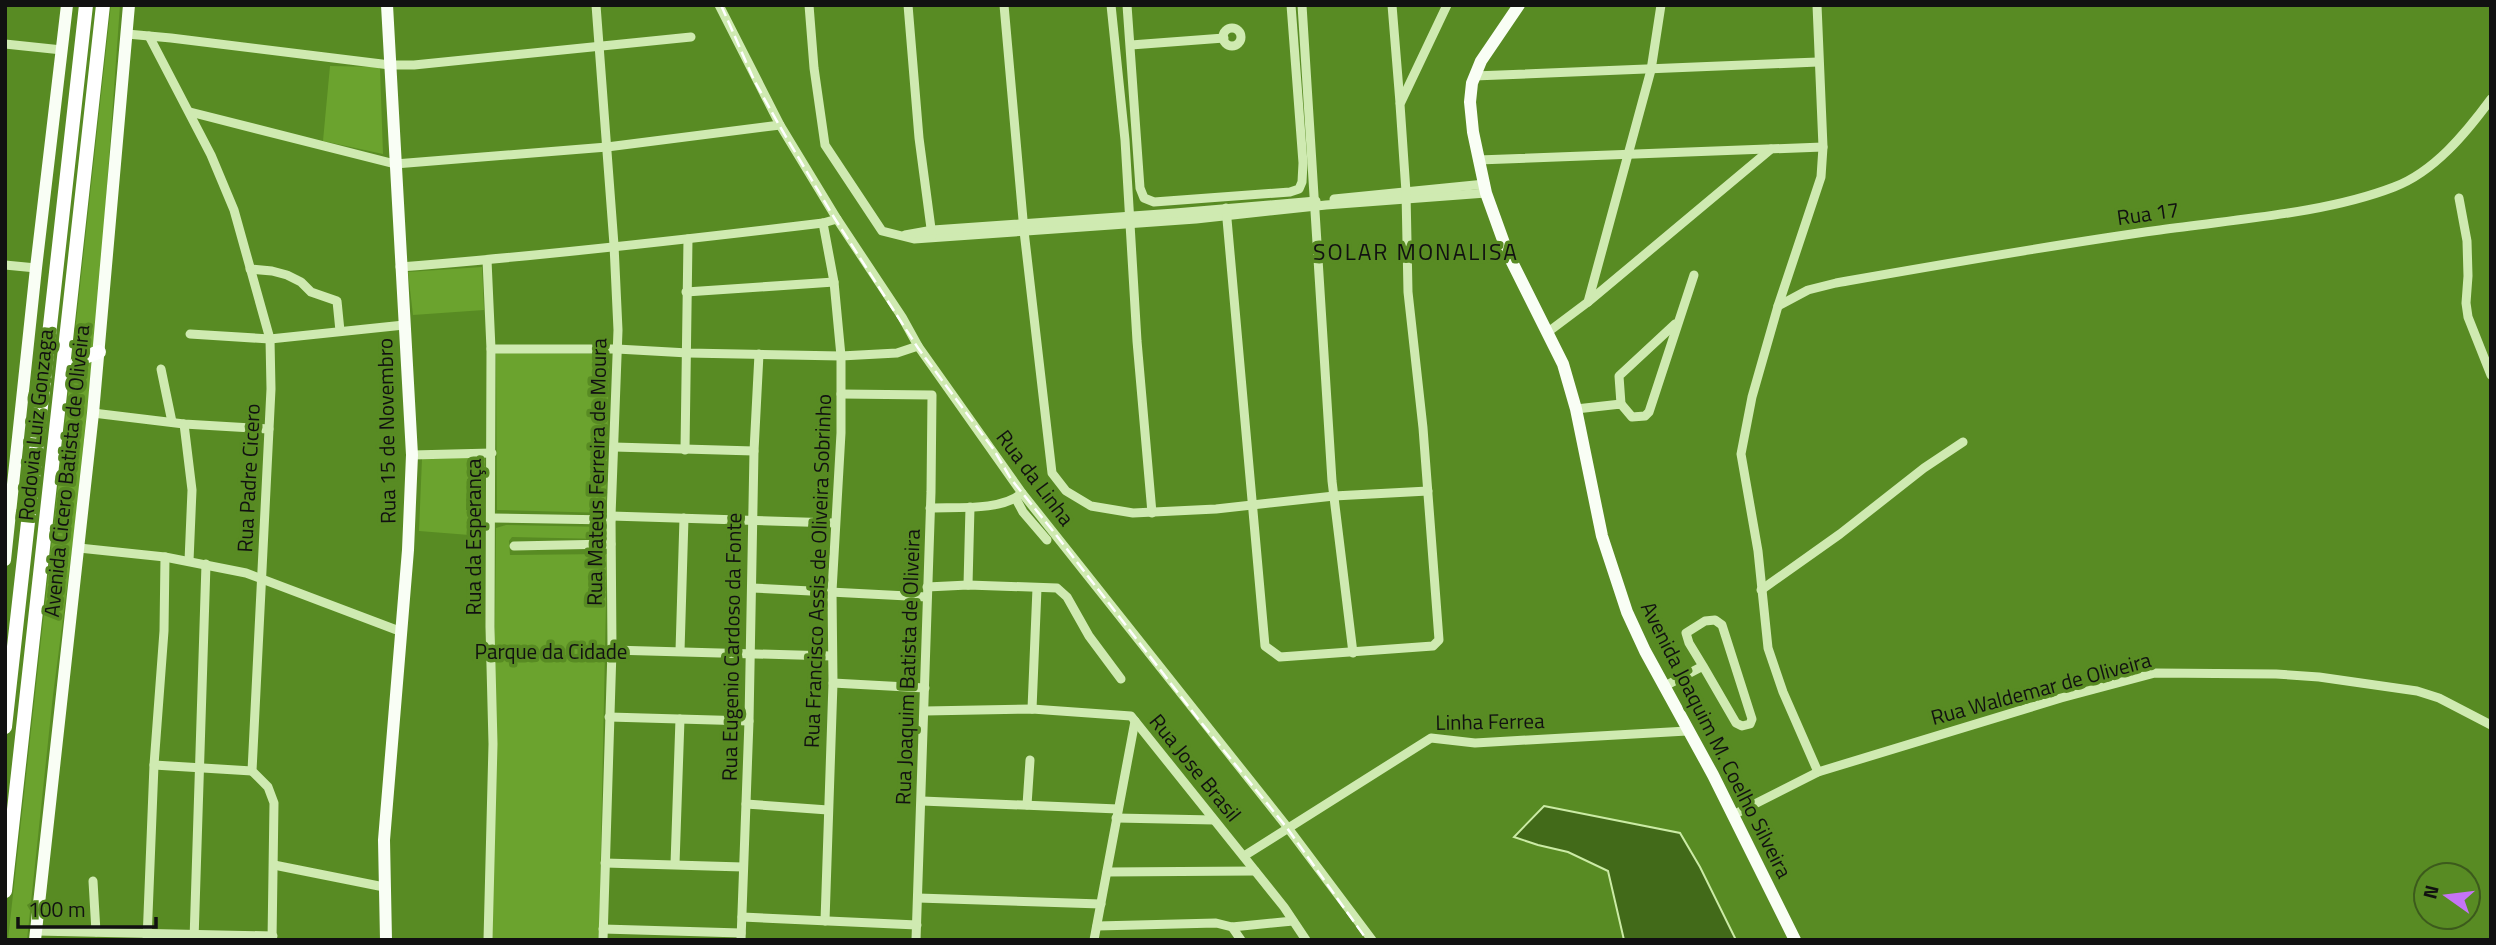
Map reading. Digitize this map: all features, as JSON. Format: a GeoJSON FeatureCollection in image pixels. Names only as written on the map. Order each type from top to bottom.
{"type":"FeatureCollection","features":[{"type":"Feature","properties":{"kind":"highway","name":"Rodovia Luiz Gonzaga"},"geometry":{"type":"LineString","coordinates":[[5,727],[86,5]]}},
{"type":"Feature","properties":{"kind":"highway","name":"Rodovia Luiz Gonzaga"},"geometry":{"type":"LineString","coordinates":[[5,891],[103,5]]}},
{"type":"Feature","properties":{"kind":"highway"},"geometry":{"type":"LineString","coordinates":[[62,380],[82,358],[99,352]]}},
{"type":"Feature","properties":{"kind":"main road"},"geometry":{"type":"LineString","coordinates":[[5,559],[9,482],[67,5]]}},
{"type":"Feature","properties":{"kind":"main road","name":"Avenida Cicero Batista de Oliveira"},"geometry":{"type":"LineString","coordinates":[[35,935],[93,413],[129,5]]}},
{"type":"Feature","properties":{"kind":"main road","name":"Rua 15 de Novembro"},"geometry":{"type":"LineString","coordinates":[[386,940],[384,841],[408,550],[412,455],[387,5]]}},
{"type":"Feature","properties":{"kind":"main road","name":"Avenida Joaquim M. Coelho Silveira"},"geometry":{"type":"LineString","coordinates":[[1519,5],[1481,61],[1474,76],[1471,102],[1478,160],[1486,188],[1508,254],[1563,364],[1576,409],[1594,505],[1608,555],[1632,622],[1795,940]]}},
{"type":"Feature","properties":{"kind":"street","name":"Rua Mateus Ferreira de Moura"},"geometry":{"type":"LineString","coordinates":[[596,5],[614,245],[618,349],[611,518],[612,650],[603,940]]}},
{"type":"Feature","properties":{"kind":"street","name":"Rua da Linha"},"geometry":{"type":"LineString","coordinates":[[719,5],[780,125],[837,219],[1019,496],[1288,828],[1371,940]]}},
{"type":"Feature","properties":{"kind":"street"},"geometry":{"type":"LineString","coordinates":[[809,5],[814,68],[825,145],[882,231],[900,236],[1130,220],[1486,188]]}},
{"type":"Feature","properties":{"kind":"street"},"geometry":{"type":"LineString","coordinates":[[908,5],[919,138],[933,234]]}},
{"type":"Feature","properties":{"kind":"street"},"geometry":{"type":"LineString","coordinates":[[1004,5],[1052,473],[1066,491],[1091,506],[1133,513],[1428,491]]}},
{"type":"Feature","properties":{"kind":"street"},"geometry":{"type":"LineString","coordinates":[[1111,5],[1125,140],[1137,341],[1152,513]]}},
{"type":"Feature","properties":{"kind":"street"},"geometry":{"type":"LineString","coordinates":[[1128,5],[1139,181],[1144,198],[1154,202],[1294,191],[1301,184],[1303,170],[1291,5]]}},
{"type":"Feature","properties":{"kind":"street"},"geometry":{"type":"LineString","coordinates":[[1302,5],[1324,374],[1334,496],[1353,653]]}},
{"type":"Feature","properties":{"kind":"street"},"geometry":{"type":"LineString","coordinates":[[1227,212],[1265,646],[1280,657],[1433,646],[1439,640],[1428,491],[1408,292],[1406,195],[1392,5]]}},
{"type":"Feature","properties":{"kind":"street"},"geometry":{"type":"LineString","coordinates":[[1400,104],[1447,5]]}},
{"type":"Feature","properties":{"kind":"street"},"geometry":{"type":"LineString","coordinates":[[1588,302],[1651,70],[1661,5]]}},
{"type":"Feature","properties":{"kind":"street"},"geometry":{"type":"LineString","coordinates":[[1817,5],[1823,147],[1821,177],[1778,306],[1741,447],[1743,475],[1758,551],[1766,636],[1775,669],[1818,772]]}},
{"type":"Feature","properties":{"kind":"street"},"geometry":{"type":"LineString","coordinates":[[127,34],[390,65],[414,65],[691,37]]}},
{"type":"Feature","properties":{"kind":"street","name":"Rua Padre Cicero"},"geometry":{"type":"LineString","coordinates":[[149,36],[190,112],[226,188],[270,339],[269,429],[252,771]]}},
{"type":"Feature","properties":{"kind":"street"},"geometry":{"type":"LineString","coordinates":[[1131,45],[1224,38]]}},
{"type":"Feature","properties":{"kind":"street"},"geometry":{"type":"LineString","coordinates":[[5,44],[62,50]]}},
{"type":"Feature","properties":{"kind":"street"},"geometry":{"type":"LineString","coordinates":[[1474,76],[1818,62]]}},
{"type":"Feature","properties":{"kind":"street","name":"Rua 17"},"geometry":{"type":"LineString","coordinates":[[1778,306],[1808,290],[1836,283],[2060,244],[2325,206],[2395,187],[2439,159],[2477,119],[2491,99]]}},
{"type":"Feature","properties":{"kind":"street"},"geometry":{"type":"LineString","coordinates":[[190,112],[395,164],[607,147],[780,125]]}},
{"type":"Feature","properties":{"kind":"street"},"geometry":{"type":"LineString","coordinates":[[1478,160],[1823,147]]}},
{"type":"Feature","properties":{"kind":"street"},"geometry":{"type":"LineString","coordinates":[[1548,332],[1588,302],[1771,149]]}},
{"type":"Feature","properties":{"kind":"street"},"geometry":{"type":"LineString","coordinates":[[2459,198],[2467,241],[2468,317],[2491,375]]}},
{"type":"Feature","properties":{"kind":"street"},"geometry":{"type":"LineString","coordinates":[[400,267],[688,239],[823,223],[837,219]]}},
{"type":"Feature","properties":{"kind":"street","name":"Rua Francisco Assis de Oliveira Sobrinho"},"geometry":{"type":"LineString","coordinates":[[823,223],[834,282],[841,356],[832,591],[833,683],[825,921]]}},
{"type":"Feature","properties":{"kind":"street"},"geometry":{"type":"LineString","coordinates":[[685,450],[688,239]]}},
{"type":"Feature","properties":{"kind":"street","name":"Rua da Esperança"},"geometry":{"type":"LineString","coordinates":[[487,260],[491,349],[493,744],[488,940]]}},
{"type":"Feature","properties":{"kind":"street"},"geometry":{"type":"LineString","coordinates":[[5,265],[36,268]]}},
{"type":"Feature","properties":{"kind":"street"},"geometry":{"type":"LineString","coordinates":[[250,269],[287,275],[301,282],[311,292],[337,301],[340,331]]}},
{"type":"Feature","properties":{"kind":"street"},"geometry":{"type":"LineString","coordinates":[[1677,323],[1619,376],[1621,404],[1632,417],[1640,418],[1649,412],[1694,275]]}},
{"type":"Feature","properties":{"kind":"street"},"geometry":{"type":"LineString","coordinates":[[686,292],[834,282]]}},
{"type":"Feature","properties":{"kind":"street"},"geometry":{"type":"LineString","coordinates":[[190,334],[270,339],[404,325]]}},
{"type":"Feature","properties":{"kind":"street"},"geometry":{"type":"LineString","coordinates":[[491,349],[618,349],[841,356],[886,354],[918,346]]}},
{"type":"Feature","properties":{"kind":"street","name":"Rua Eugenio Cardoso da Fonte"},"geometry":{"type":"LineString","coordinates":[[741,936],[759,354]]}},
{"type":"Feature","properties":{"kind":"street"},"geometry":{"type":"LineString","coordinates":[[160,369],[172,422]]}},
{"type":"Feature","properties":{"kind":"street","name":"Rua Joaquim Batista de Oliveira"},"geometry":{"type":"LineString","coordinates":[[841,394],[932,395],[925,711],[916,940]]}},
{"type":"Feature","properties":{"kind":"street"},"geometry":{"type":"LineString","coordinates":[[1576,409],[1621,404]]}},
{"type":"Feature","properties":{"kind":"street"},"geometry":{"type":"LineString","coordinates":[[93,413],[184,424],[269,429]]}},
{"type":"Feature","properties":{"kind":"street"},"geometry":{"type":"LineString","coordinates":[[184,424],[192,491],[189,561]]}},
{"type":"Feature","properties":{"kind":"street"},"geometry":{"type":"LineString","coordinates":[[1761,590],[1963,442]]}},
{"type":"Feature","properties":{"kind":"street"},"geometry":{"type":"LineString","coordinates":[[614,447],[754,451]]}},
{"type":"Feature","properties":{"kind":"street"},"geometry":{"type":"LineString","coordinates":[[412,455],[492,453]]}},
{"type":"Feature","properties":{"kind":"street"},"geometry":{"type":"LineString","coordinates":[[930,509],[996,504],[1019,496],[1023,512],[1047,540]]}},
{"type":"Feature","properties":{"kind":"street"},"geometry":{"type":"LineString","coordinates":[[968,585],[970,507]]}},
{"type":"Feature","properties":{"kind":"street"},"geometry":{"type":"LineString","coordinates":[[492,518],[684,518],[835,523]]}},
{"type":"Feature","properties":{"kind":"street"},"geometry":{"type":"LineString","coordinates":[[680,651],[684,518]]}},
{"type":"Feature","properties":{"kind":"street"},"geometry":{"type":"LineString","coordinates":[[514,546],[611,544]]}},
{"type":"Feature","properties":{"kind":"street"},"geometry":{"type":"LineString","coordinates":[[79,548],[165,557],[262,578],[402,632]]}},
{"type":"Feature","properties":{"kind":"street"},"geometry":{"type":"LineString","coordinates":[[148,937],[154,765],[164,631],[165,557]]}},
{"type":"Feature","properties":{"kind":"street"},"geometry":{"type":"LineString","coordinates":[[194,937],[206,564]]}},
{"type":"Feature","properties":{"kind":"street"},"geometry":{"type":"LineString","coordinates":[[751,588],[927,592],[968,585],[1052,587],[1062,591],[1089,636],[1121,679]]}},
{"type":"Feature","properties":{"kind":"street"},"geometry":{"type":"LineString","coordinates":[[1032,709],[1037,588]]}},
{"type":"Feature","properties":{"kind":"street"},"geometry":{"type":"LineString","coordinates":[[1705,621],[1721,622],[1752,719],[1750,724],[1742,726],[1736,723],[1703,666],[1686,638],[1686,633],[1705,621]]}},
{"type":"Feature","properties":{"kind":"street"},"geometry":{"type":"LineString","coordinates":[[612,650],[832,656]]}},
{"type":"Feature","properties":{"kind":"street"},"geometry":{"type":"LineString","coordinates":[[1665,686],[1703,666]]}},
{"type":"Feature","properties":{"kind":"street","name":"Rua Waldemar de Oliveira"},"geometry":{"type":"LineString","coordinates":[[1732,815],[1818,772],[2061,698],[2155,673],[2319,677],[2417,691],[2439,698],[2491,724]]}},
{"type":"Feature","properties":{"kind":"street"},"geometry":{"type":"LineString","coordinates":[[833,683],[925,688]]}},
{"type":"Feature","properties":{"kind":"street","name":"Rua Jose Brasil"},"geometry":{"type":"LineString","coordinates":[[925,711],[1032,709],[1128,714],[1244,856],[1306,940]]}},
{"type":"Feature","properties":{"kind":"street"},"geometry":{"type":"LineString","coordinates":[[609,717],[749,721]]}},
{"type":"Feature","properties":{"kind":"street"},"geometry":{"type":"LineString","coordinates":[[675,864],[680,719]]}},
{"type":"Feature","properties":{"kind":"street"},"geometry":{"type":"LineString","coordinates":[[1094,940],[1135,721]]}},
{"type":"Feature","properties":{"kind":"street","name":"Linha Ferrea"},"geometry":{"type":"LineString","coordinates":[[1244,856],[1431,738],[1475,743],[1687,731]]}},
{"type":"Feature","properties":{"kind":"street"},"geometry":{"type":"LineString","coordinates":[[1027,805],[1030,760]]}},
{"type":"Feature","properties":{"kind":"street"},"geometry":{"type":"LineString","coordinates":[[35,935],[84,936],[96,932],[148,937],[273,938],[273,799],[268,787],[252,771],[154,765]]}},
{"type":"Feature","properties":{"kind":"street"},"geometry":{"type":"LineString","coordinates":[[922,801],[1027,805],[1214,820]]}},
{"type":"Feature","properties":{"kind":"street"},"geometry":{"type":"LineString","coordinates":[[746,804],[828,810]]}},
{"type":"Feature","properties":{"kind":"street"},"geometry":{"type":"LineString","coordinates":[[604,863],[743,867]]}},
{"type":"Feature","properties":{"kind":"street"},"geometry":{"type":"LineString","coordinates":[[274,865],[384,887]]}},
{"type":"Feature","properties":{"kind":"street"},"geometry":{"type":"LineString","coordinates":[[1107,872],[1255,871]]}},
{"type":"Feature","properties":{"kind":"street"},"geometry":{"type":"LineString","coordinates":[[93,881],[96,932]]}},
{"type":"Feature","properties":{"kind":"street"},"geometry":{"type":"LineString","coordinates":[[918,898],[1101,904]]}},
{"type":"Feature","properties":{"kind":"street"},"geometry":{"type":"LineString","coordinates":[[742,917],[917,925]]}},
{"type":"Feature","properties":{"kind":"street"},"geometry":{"type":"LineString","coordinates":[[1097,926],[1216,922],[1232,927],[1293,921]]}},
{"type":"Feature","properties":{"kind":"street"},"geometry":{"type":"LineString","coordinates":[[1232,927],[1241,940]]}},
{"type":"Feature","properties":{"kind":"street"},"geometry":{"type":"LineString","coordinates":[[603,929],[674,936],[741,936]]}},
{"type":"Feature","properties":{"kind":"green space"},"geometry":{"type":"Polygon","coordinates":[[[111,5],[120,5],[100,284],[74,535],[53,695],[27,940],[8,940],[111,5]]]}},
{"type":"Feature","properties":{"kind":"green space"},"geometry":{"type":"Polygon","coordinates":[[[330,66],[380,69],[383,154],[323,141],[330,66]]]}},
{"type":"Feature","properties":{"kind":"green space"},"geometry":{"type":"Polygon","coordinates":[[[482,267],[484,310],[413,315],[408,272],[482,267]]]}},
{"type":"Feature","properties":{"kind":"green space"},"geometry":{"type":"Polygon","coordinates":[[[496,353],[609,354],[606,513],[497,510],[496,353]]]}},
{"type":"Feature","properties":{"kind":"green space"},"geometry":{"type":"Polygon","coordinates":[[[485,457],[485,478],[467,479],[466,510],[482,510],[482,536],[419,531],[422,459],[485,457]]]}},
{"type":"Feature","properties":{"kind":"green space","name":"Parque da Cidade"},"geometry":{"type":"Polygon","coordinates":[[[506,525],[605,527],[608,530],[607,536],[602,539],[512,537],[509,541],[510,555],[607,554],[599,940],[492,940],[496,528],[506,525]]]}},
{"type":"Feature","properties":{"kind":"shaded area"},"geometry":{"type":"Polygon","coordinates":[[[1544,806],[1680,833],[1736,940],[1624,940],[1608,871],[1568,852],[1514,837],[1544,806]]]}},
{"type":"Feature","properties":{"kind":"railway"},"geometry":{"type":"LineString","coordinates":[[721,5],[754,80],[779,125],[835,219],[918,348],[994,450],[1011,479],[1287,828],[1367,940]]}},
{"type":"Feature","properties":{"kind":"district","name":"SOLAR MONALISA"},"geometry":{"type":"Point","coordinates":[1416,252]}}]}
